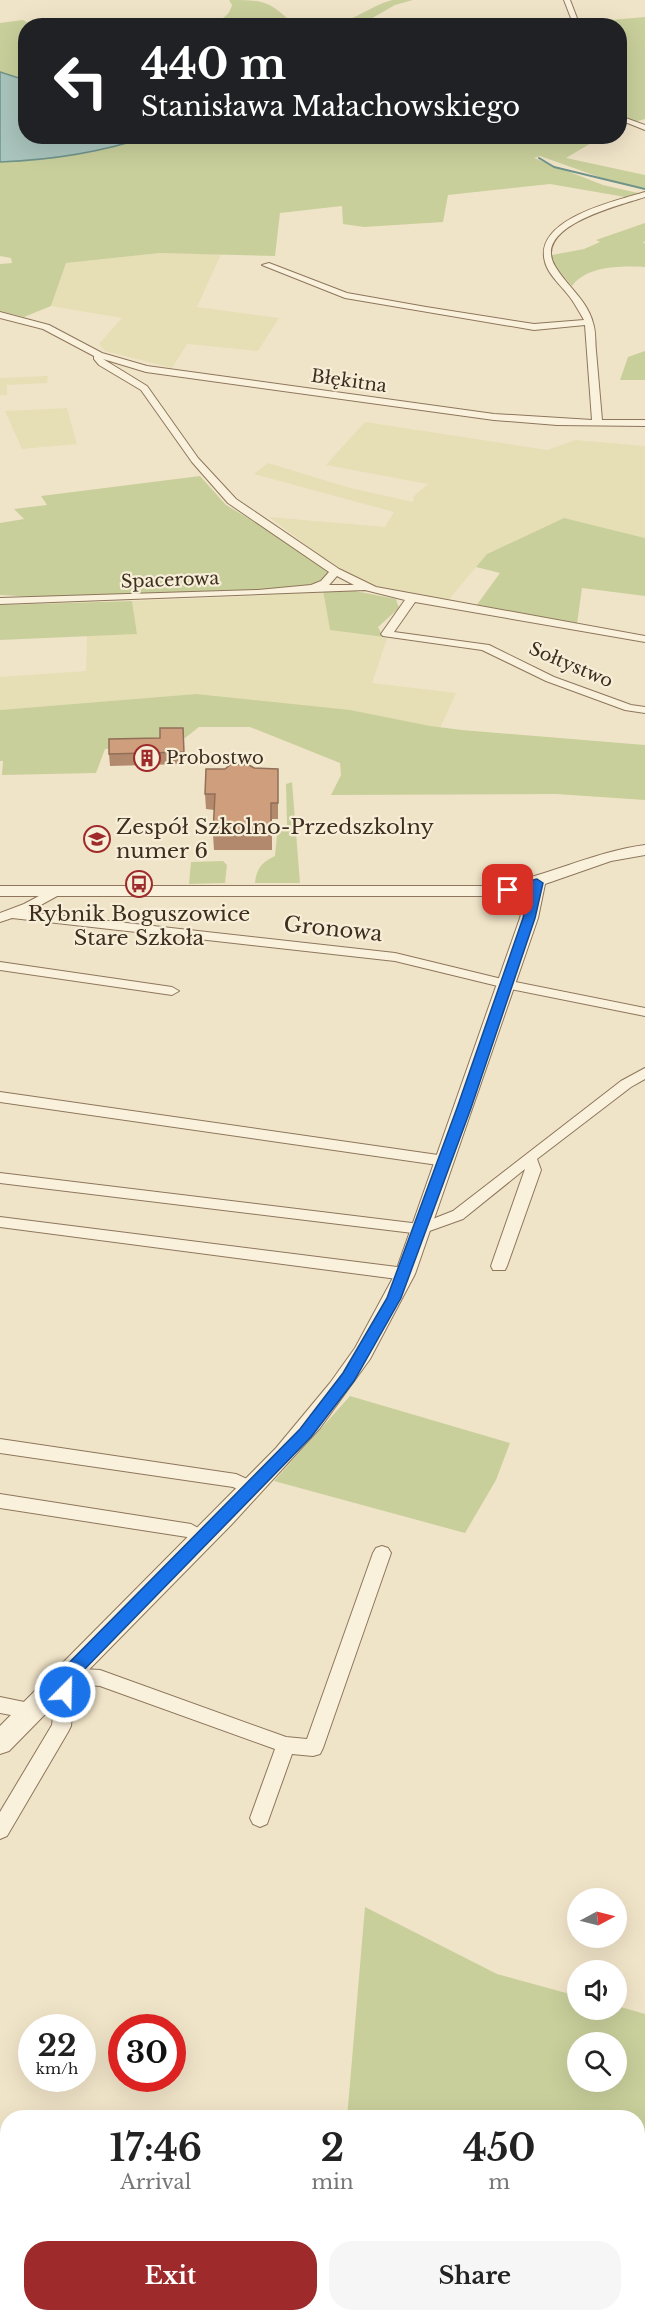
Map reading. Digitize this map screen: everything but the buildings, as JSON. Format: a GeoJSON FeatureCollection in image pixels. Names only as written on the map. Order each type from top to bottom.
{"type":"FeatureCollection","features":[{"type":"Feature","properties":{"kind":"street"},"geometry":{"type":"LineString","coordinates":[[567,0],[574,18]]}},
{"type":"Feature","properties":{"kind":"street"},"geometry":{"type":"LineString","coordinates":[[627,121],[645,128]]}},
{"type":"Feature","properties":{"kind":"street"},"geometry":{"type":"LineString","coordinates":[[597,421],[589,322],[576,299],[549,264],[547,248],[552,236],[563,226],[645,194]]}},
{"type":"Feature","properties":{"kind":"street"},"geometry":{"type":"LineString","coordinates":[[620,204],[645,206]]}},
{"type":"Feature","properties":{"kind":"street"},"geometry":{"type":"LineString","coordinates":[[266,265],[345,295],[426,310],[534,327],[589,322]]}},
{"type":"Feature","properties":{"kind":"street","name":"Błękitna"},"geometry":{"type":"LineString","coordinates":[[0,315],[46,327],[99,355],[146,369],[494,417],[645,423]]}},
{"type":"Feature","properties":{"kind":"street","name":"Błękitna"},"geometry":{"type":"LineString","coordinates":[[99,355],[98,359],[102,363],[144,388],[195,460],[232,501],[334,571],[368,588]]}},
{"type":"Feature","properties":{"kind":"street"},"geometry":{"type":"LineString","coordinates":[[313,588],[325,583],[334,571]]}},
{"type":"Feature","properties":{"kind":"street","name":"Spacerowa"},"geometry":{"type":"LineString","coordinates":[[0,601],[258,593],[313,588],[368,588]]}},
{"type":"Feature","properties":{"kind":"street"},"geometry":{"type":"LineString","coordinates":[[368,588],[412,598],[645,639]]}},
{"type":"Feature","properties":{"kind":"street","name":"Sołtystwo"},"geometry":{"type":"LineString","coordinates":[[412,598],[387,634],[485,647],[550,679],[629,708],[645,710]]}},
{"type":"Feature","properties":{"kind":"street"},"geometry":{"type":"LineString","coordinates":[[0,891],[475,892],[508,890],[537,883],[607,856],[645,850]]}},
{"type":"Feature","properties":{"kind":"street"},"geometry":{"type":"LineString","coordinates":[[0,1743],[252,1489],[305,1433],[349,1377],[405,1274],[534,904],[537,883]]}},
{"type":"Feature","properties":{"kind":"street"},"geometry":{"type":"LineString","coordinates":[[6,916],[54,892]]}},
{"type":"Feature","properties":{"kind":"street","name":"Gronowa"},"geometry":{"type":"LineString","coordinates":[[6,916],[395,957],[506,984],[645,1012]]}},
{"type":"Feature","properties":{"kind":"street"},"geometry":{"type":"LineString","coordinates":[[0,966],[172,991]]}},
{"type":"Feature","properties":{"kind":"street"},"geometry":{"type":"LineString","coordinates":[[0,1178],[421,1229],[458,1215],[530,1158],[645,1073]]}},
{"type":"Feature","properties":{"kind":"street"},"geometry":{"type":"LineString","coordinates":[[0,1097],[444,1161]]}},
{"type":"Feature","properties":{"kind":"street"},"geometry":{"type":"LineString","coordinates":[[499,1266],[533,1170],[530,1158]]}},
{"type":"Feature","properties":{"kind":"street"},"geometry":{"type":"LineString","coordinates":[[0,1222],[405,1274]]}},
{"type":"Feature","properties":{"kind":"street"},"geometry":{"type":"LineString","coordinates":[[0,1446],[236,1482],[252,1489]]}},
{"type":"Feature","properties":{"kind":"street"},"geometry":{"type":"LineString","coordinates":[[0,1501],[191,1531],[203,1539]]}},
{"type":"Feature","properties":{"kind":"street"},"geometry":{"type":"LineString","coordinates":[[67,1676],[100,1678],[286,1744],[313,1748],[382,1553]]}},
{"type":"Feature","properties":{"kind":"street"},"geometry":{"type":"LineString","coordinates":[[0,1830],[61,1726],[67,1676]]}},
{"type":"Feature","properties":{"kind":"street"},"geometry":{"type":"LineString","coordinates":[[0,1705],[32,1711]]}},
{"type":"Feature","properties":{"kind":"street"},"geometry":{"type":"LineString","coordinates":[[260,1818],[286,1744]]}},
{"type":"Feature","properties":{"kind":"shaded area"},"geometry":{"type":"Polygon","coordinates":[[[160,253],[221,254],[197,307],[279,318],[258,351],[187,344],[172,368],[105,351],[99,344],[122,318],[51,306],[66,263],[160,253]]]}},
{"type":"Feature","properties":{"kind":"shaded area"},"geometry":{"type":"Polygon","coordinates":[[[48,376],[47,383],[7,385],[7,395],[0,395],[0,378],[48,376]]]}},
{"type":"Feature","properties":{"kind":"shaded area"},"geometry":{"type":"Polygon","coordinates":[[[67,408],[77,444],[22,449],[5,411],[67,408]]]}},
{"type":"Feature","properties":{"kind":"shaded area"},"geometry":{"type":"Polygon","coordinates":[[[365,422],[547,450],[576,440],[645,446],[645,538],[564,518],[487,554],[445,604],[364,583],[334,566],[269,517],[385,527],[394,512],[254,474],[268,463],[350,488],[413,502],[414,496],[428,484],[326,465],[365,422]]]}},
{"type":"Feature","properties":{"kind":"shaded area"},"geometry":{"type":"Polygon","coordinates":[[[323,590],[330,630],[387,638],[372,683],[456,693],[440,728],[196,694],[0,710],[0,677],[86,671],[87,636],[137,634],[132,601],[256,596],[323,590]]]}},
{"type":"Feature","properties":{"kind":"green space"},"geometry":{"type":"Polygon","coordinates":[[[229,0],[258,1],[271,6],[286,18],[224,18],[232,5],[229,0]]]}},
{"type":"Feature","properties":{"kind":"green space"},"geometry":{"type":"Polygon","coordinates":[[[392,0],[413,0],[395,5],[372,18],[352,18],[392,0]]]}},
{"type":"Feature","properties":{"kind":"green space"},"geometry":{"type":"Polygon","coordinates":[[[645,17],[645,119],[634,122],[627,120],[627,19],[645,17]]]}},
{"type":"Feature","properties":{"kind":"green space"},"geometry":{"type":"Polygon","coordinates":[[[18,21],[18,78],[0,72],[0,23],[18,21]]]}},
{"type":"Feature","properties":{"kind":"green space"},"geometry":{"type":"Polygon","coordinates":[[[121,144],[590,144],[566,158],[645,175],[645,189],[613,182],[540,156],[534,158],[603,185],[638,193],[631,198],[550,184],[448,195],[443,222],[364,227],[343,224],[342,206],[280,213],[275,256],[160,253],[66,263],[51,306],[24,317],[0,311],[0,264],[12,263],[11,258],[0,256],[0,162],[74,154],[121,144]]]}},
{"type":"Feature","properties":{"kind":"green space"},"geometry":{"type":"Polygon","coordinates":[[[645,223],[643,243],[645,243],[645,267],[596,270],[579,279],[572,286],[553,263],[552,255],[584,249],[600,242],[596,240],[645,223]]]}},
{"type":"Feature","properties":{"kind":"green space"},"geometry":{"type":"Polygon","coordinates":[[[645,351],[645,380],[620,380],[628,357],[645,351]]]}},
{"type":"Feature","properties":{"kind":"green space"},"geometry":{"type":"Polygon","coordinates":[[[200,476],[226,505],[327,571],[327,578],[301,588],[37,597],[0,595],[0,523],[24,519],[14,509],[47,505],[41,496],[200,476]]]}},
{"type":"Feature","properties":{"kind":"green space"},"geometry":{"type":"Polygon","coordinates":[[[564,518],[645,538],[645,596],[582,588],[577,624],[476,606],[500,573],[476,567],[487,554],[564,518]]]}},
{"type":"Feature","properties":{"kind":"green space"},"geometry":{"type":"Polygon","coordinates":[[[345,589],[396,599],[399,608],[378,627],[383,637],[330,630],[323,590],[345,589]]]}},
{"type":"Feature","properties":{"kind":"green space"},"geometry":{"type":"Polygon","coordinates":[[[132,601],[137,634],[0,640],[0,605],[132,601]]]}},
{"type":"Feature","properties":{"kind":"green space"},"geometry":{"type":"Polygon","coordinates":[[[196,694],[350,710],[462,730],[645,745],[645,800],[556,794],[331,795],[341,775],[340,763],[250,727],[199,727],[185,738],[149,739],[148,748],[105,749],[96,773],[2,775],[0,710],[196,694]]]}},
{"type":"Feature","properties":{"kind":"green space"},"geometry":{"type":"Polygon","coordinates":[[[292,782],[300,883],[255,883],[260,866],[275,856],[278,825],[287,825],[286,784],[292,782]]]}},
{"type":"Feature","properties":{"kind":"green space"},"geometry":{"type":"Polygon","coordinates":[[[223,861],[227,865],[225,883],[189,884],[191,862],[223,861]]]}},
{"type":"Feature","properties":{"kind":"green space"},"geometry":{"type":"Polygon","coordinates":[[[350,1396],[510,1443],[496,1480],[465,1533],[274,1481],[350,1396]]]}},
{"type":"Feature","properties":{"kind":"green space"},"geometry":{"type":"Polygon","coordinates":[[[365,1907],[497,1974],[567,1993],[567,2020],[627,2020],[627,2009],[645,2014],[645,2110],[348,2110],[365,1907]]]}},
{"type":"Feature","properties":{"kind":"water"},"geometry":{"type":"Polygon","coordinates":[[[0,72],[18,78],[18,144],[121,144],[74,155],[0,162],[0,72]]]}},
{"type":"Feature","properties":{"kind":"waterway"},"geometry":{"type":"LineString","coordinates":[[539,158],[554,167],[645,189]]}},
{"type":"Feature","properties":{"kind":"place","name":"Probostwo"},"geometry":{"type":"Point","coordinates":[147,758]}},
{"type":"Feature","properties":{"kind":"place","name":"Zespół Szkolno-Przedszkolny numer 6"},"geometry":{"type":"Point","coordinates":[97,839]}},
{"type":"Feature","properties":{"kind":"place","name":"Rybnik Boguszowice Stare Szkoła"},"geometry":{"type":"Point","coordinates":[139,884]}},
{"type":"Feature","properties":{"kind":"route"},"geometry":{"type":"LineString","coordinates":[[65,1692],[67,1676],[305,1433],[349,1377],[394,1298],[405,1274],[464,1108],[529,918],[537,883],[508,890]]}}]}
